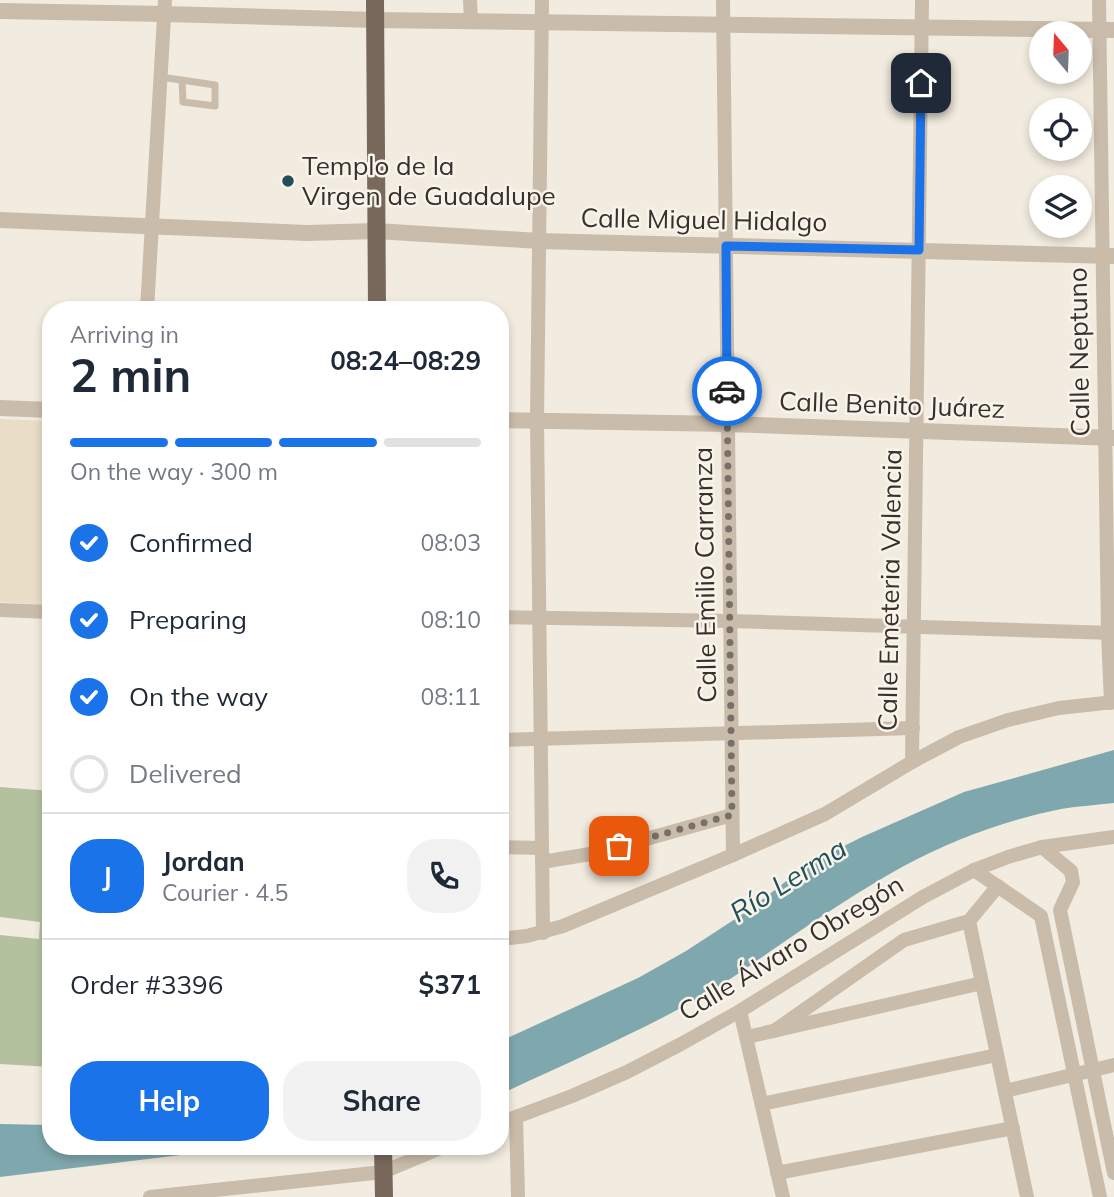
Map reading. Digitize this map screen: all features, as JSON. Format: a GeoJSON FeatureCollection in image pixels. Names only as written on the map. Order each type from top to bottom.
{"type":"FeatureCollection","features":[{"type":"Feature","properties":{"kind":"main road"},"geometry":{"type":"LineString","coordinates":[[375,0],[377,301]]}},
{"type":"Feature","properties":{"kind":"main road"},"geometry":{"type":"LineString","coordinates":[[383,1159],[384,1197]]}},
{"type":"Feature","properties":{"kind":"street"},"geometry":{"type":"LineString","coordinates":[[470,0],[471,21]]}},
{"type":"Feature","properties":{"kind":"street"},"geometry":{"type":"LineString","coordinates":[[542,0],[537,420],[543,933]]}},
{"type":"Feature","properties":{"kind":"street","name":"Calle Emilio Carranza"},"geometry":{"type":"LineString","coordinates":[[723,0],[733,855]]}},
{"type":"Feature","properties":{"kind":"street","name":"Calle Emeteria Valencia"},"geometry":{"type":"LineString","coordinates":[[912,762],[922,0]]}},
{"type":"Feature","properties":{"kind":"street","name":"Calle Neptuno"},"geometry":{"type":"LineString","coordinates":[[1099,0],[1107,30],[1113,703]]}},
{"type":"Feature","properties":{"kind":"street"},"geometry":{"type":"LineString","coordinates":[[148,301],[165,7]]}},
{"type":"Feature","properties":{"kind":"street"},"geometry":{"type":"LineString","coordinates":[[0,11],[165,7],[375,20],[1107,30]]}},
{"type":"Feature","properties":{"kind":"street","name":"Calle Miguel Hidalgo"},"geometry":{"type":"LineString","coordinates":[[0,220],[307,233],[376,231],[539,241],[1108,256]]}},
{"type":"Feature","properties":{"kind":"street"},"geometry":{"type":"LineString","coordinates":[[0,408],[42,410]]}},
{"type":"Feature","properties":{"kind":"street","name":"Calle Benito Juárez"},"geometry":{"type":"LineString","coordinates":[[509,420],[728,424],[1110,438]]}},
{"type":"Feature","properties":{"kind":"street"},"geometry":{"type":"LineString","coordinates":[[0,610],[42,612]]}},
{"type":"Feature","properties":{"kind":"street"},"geometry":{"type":"LineString","coordinates":[[509,617],[1111,633]]}},
{"type":"Feature","properties":{"kind":"street"},"geometry":{"type":"LineString","coordinates":[[509,938],[543,933],[562,926],[825,814],[959,737],[1008,720],[1059,708],[1113,703]]}},
{"type":"Feature","properties":{"kind":"street"},"geometry":{"type":"LineString","coordinates":[[509,740],[913,728]]}},
{"type":"Feature","properties":{"kind":"street"},"geometry":{"type":"LineString","coordinates":[[509,849],[542,855],[587,855],[732,815]]}},
{"type":"Feature","properties":{"kind":"street","name":"Calle Álvaro Obregón"},"geometry":{"type":"LineString","coordinates":[[509,1120],[627,1072],[681,1044],[740,1011],[923,897],[974,870],[1042,847],[1114,837]]}},
{"type":"Feature","properties":{"kind":"street"},"geometry":{"type":"LineString","coordinates":[[1042,847],[1071,872],[1073,882],[1060,910],[1114,1173]]}},
{"type":"Feature","properties":{"kind":"street"},"geometry":{"type":"LineString","coordinates":[[974,870],[1041,916],[1100,1197]]}},
{"type":"Feature","properties":{"kind":"street"},"geometry":{"type":"LineString","coordinates":[[774,1031],[904,940],[969,921],[998,886]]}},
{"type":"Feature","properties":{"kind":"street"},"geometry":{"type":"LineString","coordinates":[[1041,916],[1060,910]]}},
{"type":"Feature","properties":{"kind":"street"},"geometry":{"type":"LineString","coordinates":[[969,921],[1027,1197]]}},
{"type":"Feature","properties":{"kind":"street"},"geometry":{"type":"LineString","coordinates":[[747,1037],[982,983]]}},
{"type":"Feature","properties":{"kind":"street"},"geometry":{"type":"LineString","coordinates":[[740,1011],[783,1197]]}},
{"type":"Feature","properties":{"kind":"street"},"geometry":{"type":"LineString","coordinates":[[762,1104],[997,1055]]}},
{"type":"Feature","properties":{"kind":"street"},"geometry":{"type":"LineString","coordinates":[[1005,1091],[1114,1065]]}},
{"type":"Feature","properties":{"kind":"street"},"geometry":{"type":"LineString","coordinates":[[516,1117],[518,1197]]}},
{"type":"Feature","properties":{"kind":"street"},"geometry":{"type":"LineString","coordinates":[[777,1173],[1013,1128]]}},
{"type":"Feature","properties":{"kind":"street"},"geometry":{"type":"LineString","coordinates":[[150,1197],[402,1155]]}},
{"type":"Feature","properties":{"kind":"lane"},"geometry":{"type":"LineString","coordinates":[[161,77],[215,85],[215,106],[183,102],[182,81]]}},
{"type":"Feature","properties":{"kind":"green space"},"geometry":{"type":"Polygon","coordinates":[[[0,787],[42,790],[42,1066],[0,1064],[0,935],[39,939],[40,922],[0,917],[0,787]]]}},
{"type":"Feature","properties":{"kind":"shaded area"},"geometry":{"type":"Polygon","coordinates":[[[0,419],[42,421],[42,604],[0,602],[0,419]]]}},
{"type":"Feature","properties":{"kind":"water","name":"Río Lerma"},"geometry":{"type":"Polygon","coordinates":[[[1114,750],[1114,803],[1061,809],[1020,819],[980,832],[921,857],[841,904],[706,994],[630,1034],[509,1090],[509,1037],[638,978],[686,951],[749,910],[820,858],[964,792],[1114,750]]]}},
{"type":"Feature","properties":{"kind":"water"},"geometry":{"type":"Polygon","coordinates":[[[0,1124],[42,1125],[42,1155],[181,1155],[0,1177],[0,1124]]]}},
{"type":"Feature","properties":{"kind":"way so far"},"geometry":{"type":"LineString","coordinates":[[619,846],[732,815],[727,391]]}},
{"type":"Feature","properties":{"kind":"place","name":"Templo de la Virgen de Guadalupe"},"geometry":{"type":"Point","coordinates":[288,181]}},
{"type":"Feature","properties":{"kind":"route"},"geometry":{"type":"LineString","coordinates":[[727,391],[726,246],[919,250],[921,83]]}}]}
